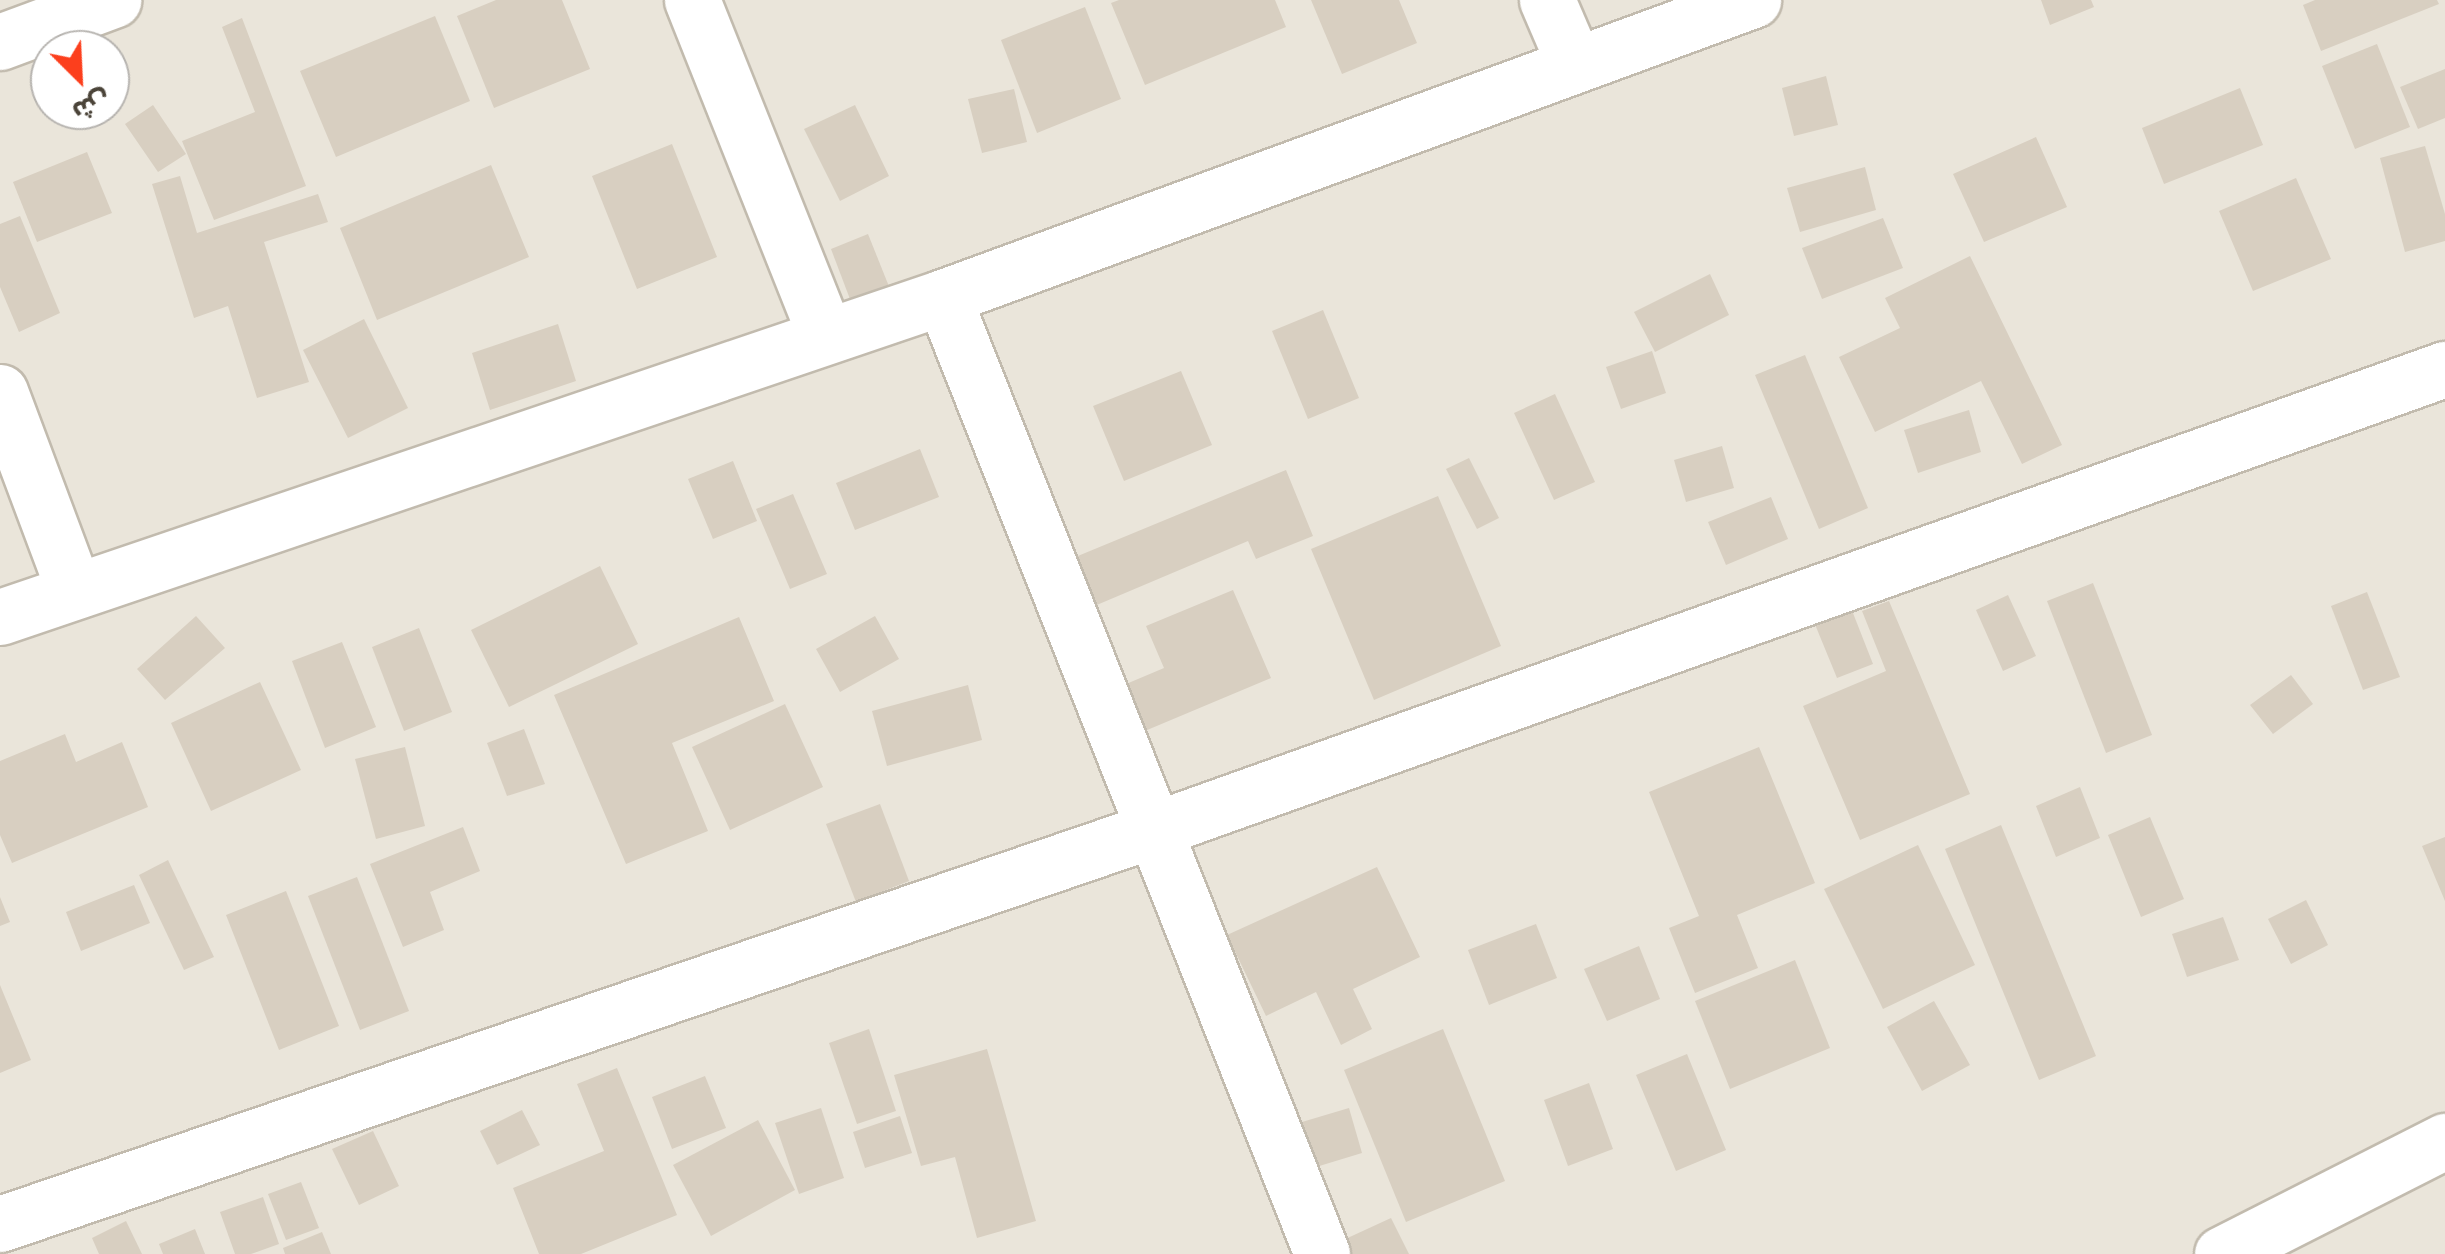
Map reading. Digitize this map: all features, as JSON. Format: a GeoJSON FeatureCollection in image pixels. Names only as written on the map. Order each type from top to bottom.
{"type":"FeatureCollection","features":[{"type":"Feature","properties":{"kind":"street"},"geometry":{"type":"LineString","coordinates":[[0,42],[113,0]]}},
{"type":"Feature","properties":{"kind":"street"},"geometry":{"type":"LineString","coordinates":[[692,0],[825,334]]}},
{"type":"Feature","properties":{"kind":"street"},"geometry":{"type":"LineString","coordinates":[[1548,0],[1574,64]]}},
{"type":"Feature","properties":{"kind":"street"},"geometry":{"type":"LineString","coordinates":[[0,617],[943,297],[1753,0]]}},
{"type":"Feature","properties":{"kind":"street"},"geometry":{"type":"LineString","coordinates":[[943,297],[1322,1254]]}},
{"type":"Feature","properties":{"kind":"street"},"geometry":{"type":"LineString","coordinates":[[0,1224],[1152,830],[2445,369]]}},
{"type":"Feature","properties":{"kind":"street"},"geometry":{"type":"LineString","coordinates":[[0,392],[74,590]]}},
{"type":"Feature","properties":{"kind":"street"},"geometry":{"type":"LineString","coordinates":[[2222,1254],[2445,1141]]}},
{"type":"Feature","properties":{"kind":"shaded area"},"geometry":{"type":"Polygon","coordinates":[[[0,0],[2445,0],[2445,1254],[0,1254],[0,0]]]}},
{"type":"Feature","properties":{"kind":"building"},"geometry":{"type":"Polygon","coordinates":[[[496,0],[562,0],[590,69],[494,108],[457,16],[496,0]]]}},
{"type":"Feature","properties":{"kind":"building"},"geometry":{"type":"Polygon","coordinates":[[[1275,0],[1286,27],[1145,85],[1111,3],[1275,0]]]}},
{"type":"Feature","properties":{"kind":"building"},"geometry":{"type":"Polygon","coordinates":[[[1311,0],[1399,0],[1417,43],[1342,74],[1311,0]]]}},
{"type":"Feature","properties":{"kind":"building"},"geometry":{"type":"Polygon","coordinates":[[[2041,0],[2091,0],[2094,7],[2050,25],[2041,0]]]}},
{"type":"Feature","properties":{"kind":"building"},"geometry":{"type":"Polygon","coordinates":[[[2315,0],[2437,0],[2439,4],[2321,51],[2303,5],[2315,0]]]}},
{"type":"Feature","properties":{"kind":"building"},"geometry":{"type":"Polygon","coordinates":[[[1085,7],[1121,99],[1037,133],[1001,40],[1085,7]]]}},
{"type":"Feature","properties":{"kind":"building"},"geometry":{"type":"Polygon","coordinates":[[[435,16],[470,101],[336,157],[300,71],[435,16]]]}},
{"type":"Feature","properties":{"kind":"building"},"geometry":{"type":"Polygon","coordinates":[[[242,18],[306,186],[214,220],[182,141],[255,112],[222,27],[242,18]]]}},
{"type":"Feature","properties":{"kind":"building"},"geometry":{"type":"Polygon","coordinates":[[[2377,44],[2410,127],[2355,149],[2322,66],[2377,44]]]}},
{"type":"Feature","properties":{"kind":"building"},"geometry":{"type":"Polygon","coordinates":[[[2445,69],[2445,118],[2418,129],[2400,87],[2445,69]]]}},
{"type":"Feature","properties":{"kind":"building"},"geometry":{"type":"Polygon","coordinates":[[[1826,76],[1838,125],[1794,136],[1782,88],[1826,76]]]}},
{"type":"Feature","properties":{"kind":"building"},"geometry":{"type":"Polygon","coordinates":[[[2240,88],[2263,145],[2164,184],[2142,128],[2240,88]]]}},
{"type":"Feature","properties":{"kind":"building"},"geometry":{"type":"Polygon","coordinates":[[[1014,89],[1027,142],[982,153],[968,99],[1014,89]]]}},
{"type":"Feature","properties":{"kind":"building"},"geometry":{"type":"Polygon","coordinates":[[[153,105],[186,154],[158,172],[129,130],[130,121],[153,105]]]}},
{"type":"Feature","properties":{"kind":"building"},"geometry":{"type":"Polygon","coordinates":[[[855,105],[889,176],[840,201],[804,129],[855,105]]]}},
{"type":"Feature","properties":{"kind":"building"},"geometry":{"type":"Polygon","coordinates":[[[2036,137],[2067,207],[1984,242],[1953,174],[2036,137]]]}},
{"type":"Feature","properties":{"kind":"building"},"geometry":{"type":"Polygon","coordinates":[[[672,144],[717,257],[637,289],[592,176],[672,144]]]}},
{"type":"Feature","properties":{"kind":"building"},"geometry":{"type":"Polygon","coordinates":[[[2425,146],[2445,214],[2445,241],[2405,252],[2380,158],[2425,146]]]}},
{"type":"Feature","properties":{"kind":"building"},"geometry":{"type":"Polygon","coordinates":[[[87,152],[112,213],[37,242],[13,182],[87,152]]]}},
{"type":"Feature","properties":{"kind":"building"},"geometry":{"type":"Polygon","coordinates":[[[491,165],[529,257],[377,320],[340,228],[491,165]]]}},
{"type":"Feature","properties":{"kind":"building"},"geometry":{"type":"Polygon","coordinates":[[[1865,167],[1876,210],[1800,232],[1787,188],[1865,167]]]}},
{"type":"Feature","properties":{"kind":"building"},"geometry":{"type":"Polygon","coordinates":[[[180,176],[197,233],[318,194],[328,222],[264,242],[309,382],[257,398],[228,306],[194,318],[152,184],[180,176]]]}},
{"type":"Feature","properties":{"kind":"building"},"geometry":{"type":"Polygon","coordinates":[[[2296,178],[2331,259],[2253,291],[2219,211],[2296,178]]]}},
{"type":"Feature","properties":{"kind":"building"},"geometry":{"type":"Polygon","coordinates":[[[20,216],[60,313],[19,332],[0,287],[0,224],[20,216]]]}},
{"type":"Feature","properties":{"kind":"building"},"geometry":{"type":"Polygon","coordinates":[[[1883,218],[1903,268],[1822,299],[1802,248],[1883,218]]]}},
{"type":"Feature","properties":{"kind":"building"},"geometry":{"type":"Polygon","coordinates":[[[868,234],[894,299],[856,315],[831,249],[868,234]]]}},
{"type":"Feature","properties":{"kind":"building"},"geometry":{"type":"Polygon","coordinates":[[[1970,256],[2062,445],[2022,464],[1981,381],[1875,432],[1839,357],[1900,328],[1885,298],[1970,256]]]}},
{"type":"Feature","properties":{"kind":"building"},"geometry":{"type":"Polygon","coordinates":[[[1710,274],[1729,315],[1655,352],[1634,312],[1710,274]]]}},
{"type":"Feature","properties":{"kind":"building"},"geometry":{"type":"Polygon","coordinates":[[[1323,310],[1359,398],[1308,419],[1272,331],[1323,310]]]}},
{"type":"Feature","properties":{"kind":"building"},"geometry":{"type":"Polygon","coordinates":[[[364,319],[408,408],[348,438],[303,350],[364,319]]]}},
{"type":"Feature","properties":{"kind":"building"},"geometry":{"type":"Polygon","coordinates":[[[558,324],[576,381],[490,410],[472,353],[558,324]]]}},
{"type":"Feature","properties":{"kind":"building"},"geometry":{"type":"Polygon","coordinates":[[[1652,351],[1666,393],[1621,409],[1606,367],[1652,351]]]}},
{"type":"Feature","properties":{"kind":"building"},"geometry":{"type":"Polygon","coordinates":[[[1805,355],[1868,508],[1819,529],[1755,375],[1805,355]]]}},
{"type":"Feature","properties":{"kind":"building"},"geometry":{"type":"Polygon","coordinates":[[[1181,371],[1212,445],[1124,481],[1093,406],[1181,371]]]}},
{"type":"Feature","properties":{"kind":"building"},"geometry":{"type":"Polygon","coordinates":[[[1555,394],[1595,482],[1554,500],[1514,413],[1555,394]]]}},
{"type":"Feature","properties":{"kind":"building"},"geometry":{"type":"Polygon","coordinates":[[[1969,410],[1981,452],[1918,473],[1904,430],[1969,410]]]}},
{"type":"Feature","properties":{"kind":"building"},"geometry":{"type":"Polygon","coordinates":[[[1722,446],[1734,488],[1686,502],[1674,460],[1722,446]]]}},
{"type":"Feature","properties":{"kind":"building"},"geometry":{"type":"Polygon","coordinates":[[[920,449],[939,497],[855,530],[836,483],[920,449]]]}},
{"type":"Feature","properties":{"kind":"building"},"geometry":{"type":"Polygon","coordinates":[[[1469,458],[1499,518],[1477,529],[1446,469],[1469,458]]]}},
{"type":"Feature","properties":{"kind":"building"},"geometry":{"type":"Polygon","coordinates":[[[733,461],[757,521],[713,539],[688,479],[733,461]]]}},
{"type":"Feature","properties":{"kind":"building"},"geometry":{"type":"Polygon","coordinates":[[[1286,470],[1313,536],[1256,559],[1248,541],[1092,607],[1073,558],[1286,470]]]}},
{"type":"Feature","properties":{"kind":"building"},"geometry":{"type":"Polygon","coordinates":[[[793,494],[827,574],[790,589],[756,509],[793,494]]]}},
{"type":"Feature","properties":{"kind":"building"},"geometry":{"type":"Polygon","coordinates":[[[1438,496],[1501,646],[1374,700],[1311,549],[1438,496]]]}},
{"type":"Feature","properties":{"kind":"building"},"geometry":{"type":"Polygon","coordinates":[[[1771,497],[1788,539],[1726,565],[1708,522],[1771,497]]]}},
{"type":"Feature","properties":{"kind":"building"},"geometry":{"type":"Polygon","coordinates":[[[600,566],[638,644],[509,707],[471,630],[600,566]]]}},
{"type":"Feature","properties":{"kind":"building"},"geometry":{"type":"Polygon","coordinates":[[[2093,583],[2152,735],[2106,753],[2047,601],[2093,583]]]}},
{"type":"Feature","properties":{"kind":"building"},"geometry":{"type":"Polygon","coordinates":[[[1233,590],[1271,678],[1140,733],[1119,687],[1164,668],[1146,626],[1233,590]]]}},
{"type":"Feature","properties":{"kind":"building"},"geometry":{"type":"Polygon","coordinates":[[[2367,592],[2400,677],[2363,690],[2331,606],[2367,592]]]}},
{"type":"Feature","properties":{"kind":"building"},"geometry":{"type":"Polygon","coordinates":[[[2008,595],[2036,656],[2003,671],[1976,610],[2008,595]]]}},
{"type":"Feature","properties":{"kind":"building"},"geometry":{"type":"Polygon","coordinates":[[[1889,601],[1970,794],[1860,840],[1803,706],[1886,671],[1862,611],[1889,601]]]}},
{"type":"Feature","properties":{"kind":"building"},"geometry":{"type":"Polygon","coordinates":[[[1851,608],[1873,664],[1837,678],[1814,622],[1851,608]]]}},
{"type":"Feature","properties":{"kind":"building"},"geometry":{"type":"Polygon","coordinates":[[[196,616],[225,648],[165,700],[137,669],[196,616]]]}},
{"type":"Feature","properties":{"kind":"building"},"geometry":{"type":"Polygon","coordinates":[[[875,616],[899,659],[840,692],[816,649],[875,616]]]}},
{"type":"Feature","properties":{"kind":"building"},"geometry":{"type":"Polygon","coordinates":[[[739,617],[774,701],[672,743],[708,831],[626,864],[554,695],[739,617]]]}},
{"type":"Feature","properties":{"kind":"building"},"geometry":{"type":"Polygon","coordinates":[[[419,628],[452,712],[404,731],[372,647],[419,628]]]}},
{"type":"Feature","properties":{"kind":"building"},"geometry":{"type":"Polygon","coordinates":[[[342,642],[376,727],[325,748],[292,661],[342,642]]]}},
{"type":"Feature","properties":{"kind":"building"},"geometry":{"type":"Polygon","coordinates":[[[2291,675],[2313,704],[2273,734],[2250,705],[2291,675]]]}},
{"type":"Feature","properties":{"kind":"building"},"geometry":{"type":"Polygon","coordinates":[[[260,682],[301,770],[211,811],[171,723],[260,682]]]}},
{"type":"Feature","properties":{"kind":"building"},"geometry":{"type":"Polygon","coordinates":[[[968,685],[982,740],[887,766],[872,711],[968,685]]]}},
{"type":"Feature","properties":{"kind":"building"},"geometry":{"type":"Polygon","coordinates":[[[785,704],[823,787],[730,830],[692,747],[785,704]]]}},
{"type":"Feature","properties":{"kind":"building"},"geometry":{"type":"Polygon","coordinates":[[[524,729],[545,784],[507,796],[487,743],[524,729]]]}},
{"type":"Feature","properties":{"kind":"building"},"geometry":{"type":"Polygon","coordinates":[[[65,734],[76,762],[122,742],[148,807],[12,863],[0,835],[0,761],[65,734]]]}},
{"type":"Feature","properties":{"kind":"building"},"geometry":{"type":"Polygon","coordinates":[[[405,747],[425,826],[376,839],[355,759],[405,747]]]}},
{"type":"Feature","properties":{"kind":"building"},"geometry":{"type":"Polygon","coordinates":[[[1759,747],[1815,883],[1737,915],[1758,968],[1695,993],[1669,928],[1699,916],[1649,792],[1759,747]]]}},
{"type":"Feature","properties":{"kind":"building"},"geometry":{"type":"Polygon","coordinates":[[[2080,787],[2100,838],[2056,857],[2036,806],[2080,787]]]}},
{"type":"Feature","properties":{"kind":"building"},"geometry":{"type":"Polygon","coordinates":[[[880,804],[909,881],[856,902],[826,824],[880,804]]]}},
{"type":"Feature","properties":{"kind":"building"},"geometry":{"type":"Polygon","coordinates":[[[2150,817],[2184,899],[2141,917],[2108,835],[2150,817]]]}},
{"type":"Feature","properties":{"kind":"building"},"geometry":{"type":"Polygon","coordinates":[[[2001,825],[2096,1056],[2039,1080],[1945,849],[2001,825]]]}},
{"type":"Feature","properties":{"kind":"building"},"geometry":{"type":"Polygon","coordinates":[[[463,827],[480,871],[430,892],[444,930],[403,947],[370,864],[463,827]]]}},
{"type":"Feature","properties":{"kind":"building"},"geometry":{"type":"Polygon","coordinates":[[[2445,837],[2445,901],[2422,846],[2445,837]]]}},
{"type":"Feature","properties":{"kind":"building"},"geometry":{"type":"Polygon","coordinates":[[[1918,845],[1975,965],[1883,1009],[1824,889],[1918,845]]]}},
{"type":"Feature","properties":{"kind":"building"},"geometry":{"type":"Polygon","coordinates":[[[168,860],[214,957],[184,970],[139,875],[168,860]]]}},
{"type":"Feature","properties":{"kind":"building"},"geometry":{"type":"Polygon","coordinates":[[[1377,867],[1420,957],[1353,989],[1372,1029],[1341,1045],[1316,992],[1266,1016],[1227,935],[1377,867]]]}},
{"type":"Feature","properties":{"kind":"building"},"geometry":{"type":"Polygon","coordinates":[[[357,877],[409,1011],[360,1030],[308,896],[357,877]]]}},
{"type":"Feature","properties":{"kind":"building"},"geometry":{"type":"Polygon","coordinates":[[[134,885],[150,923],[81,951],[66,912],[134,885]]]}},
{"type":"Feature","properties":{"kind":"building"},"geometry":{"type":"Polygon","coordinates":[[[286,891],[339,1026],[279,1050],[226,915],[286,891]]]}},
{"type":"Feature","properties":{"kind":"building"},"geometry":{"type":"Polygon","coordinates":[[[0,897],[10,922],[0,926],[0,897]]]}},
{"type":"Feature","properties":{"kind":"building"},"geometry":{"type":"Polygon","coordinates":[[[2306,900],[2328,945],[2291,964],[2268,919],[2306,900]]]}},
{"type":"Feature","properties":{"kind":"building"},"geometry":{"type":"Polygon","coordinates":[[[2223,917],[2239,960],[2187,977],[2172,934],[2223,917]]]}},
{"type":"Feature","properties":{"kind":"building"},"geometry":{"type":"Polygon","coordinates":[[[1536,924],[1557,978],[1489,1005],[1468,950],[1536,924]]]}},
{"type":"Feature","properties":{"kind":"building"},"geometry":{"type":"Polygon","coordinates":[[[1639,946],[1660,999],[1607,1021],[1584,969],[1639,946]]]}},
{"type":"Feature","properties":{"kind":"building"},"geometry":{"type":"Polygon","coordinates":[[[1795,960],[1830,1048],[1730,1089],[1695,1001],[1795,960]]]}},
{"type":"Feature","properties":{"kind":"building"},"geometry":{"type":"Polygon","coordinates":[[[0,985],[31,1060],[0,1073],[0,985]]]}},
{"type":"Feature","properties":{"kind":"building"},"geometry":{"type":"Polygon","coordinates":[[[1934,1001],[1970,1065],[1922,1091],[1887,1027],[1934,1001]]]}},
{"type":"Feature","properties":{"kind":"building"},"geometry":{"type":"Polygon","coordinates":[[[869,1029],[896,1111],[857,1124],[829,1043],[869,1029]]]}},
{"type":"Feature","properties":{"kind":"building"},"geometry":{"type":"Polygon","coordinates":[[[1443,1029],[1505,1181],[1406,1222],[1344,1070],[1443,1029]]]}},
{"type":"Feature","properties":{"kind":"building"},"geometry":{"type":"Polygon","coordinates":[[[987,1049],[1036,1221],[977,1238],[955,1157],[921,1166],[894,1075],[987,1049]]]}},
{"type":"Feature","properties":{"kind":"building"},"geometry":{"type":"Polygon","coordinates":[[[1687,1054],[1726,1150],[1676,1171],[1636,1075],[1687,1054]]]}},
{"type":"Feature","properties":{"kind":"building"},"geometry":{"type":"Polygon","coordinates":[[[617,1068],[677,1215],[581,1254],[539,1254],[513,1188],[604,1151],[577,1084],[617,1068]]]}},
{"type":"Feature","properties":{"kind":"building"},"geometry":{"type":"Polygon","coordinates":[[[705,1076],[726,1128],[672,1149],[652,1097],[705,1076]]]}},
{"type":"Feature","properties":{"kind":"building"},"geometry":{"type":"Polygon","coordinates":[[[1589,1083],[1613,1149],[1568,1166],[1544,1100],[1589,1083]]]}},
{"type":"Feature","properties":{"kind":"building"},"geometry":{"type":"Polygon","coordinates":[[[821,1108],[844,1178],[799,1194],[775,1123],[821,1108]]]}},
{"type":"Feature","properties":{"kind":"building"},"geometry":{"type":"Polygon","coordinates":[[[1349,1108],[1362,1153],[1316,1167],[1302,1122],[1349,1108]]]}},
{"type":"Feature","properties":{"kind":"building"},"geometry":{"type":"Polygon","coordinates":[[[522,1110],[540,1145],[497,1165],[480,1131],[522,1110]]]}},
{"type":"Feature","properties":{"kind":"building"},"geometry":{"type":"Polygon","coordinates":[[[900,1116],[912,1153],[865,1168],[853,1132],[900,1116]]]}},
{"type":"Feature","properties":{"kind":"building"},"geometry":{"type":"Polygon","coordinates":[[[758,1120],[795,1190],[711,1236],[673,1165],[758,1120]]]}},
{"type":"Feature","properties":{"kind":"building"},"geometry":{"type":"Polygon","coordinates":[[[373,1131],[399,1186],[359,1205],[332,1149],[373,1131]]]}},
{"type":"Feature","properties":{"kind":"building"},"geometry":{"type":"Polygon","coordinates":[[[301,1182],[319,1228],[286,1240],[268,1194],[301,1182]]]}},
{"type":"Feature","properties":{"kind":"building"},"geometry":{"type":"Polygon","coordinates":[[[263,1197],[279,1244],[251,1254],[235,1254],[220,1212],[263,1197]]]}},
{"type":"Feature","properties":{"kind":"building"},"geometry":{"type":"Polygon","coordinates":[[[1391,1218],[1409,1254],[1348,1254],[1341,1241],[1391,1218]]]}},
{"type":"Feature","properties":{"kind":"building"},"geometry":{"type":"Polygon","coordinates":[[[126,1221],[142,1254],[99,1254],[92,1238],[126,1221]]]}},
{"type":"Feature","properties":{"kind":"building"},"geometry":{"type":"Polygon","coordinates":[[[195,1229],[205,1254],[163,1254],[159,1244],[195,1229]]]}},
{"type":"Feature","properties":{"kind":"building"},"geometry":{"type":"Polygon","coordinates":[[[322,1232],[331,1254],[285,1254],[283,1248],[322,1232]]]}}]}
